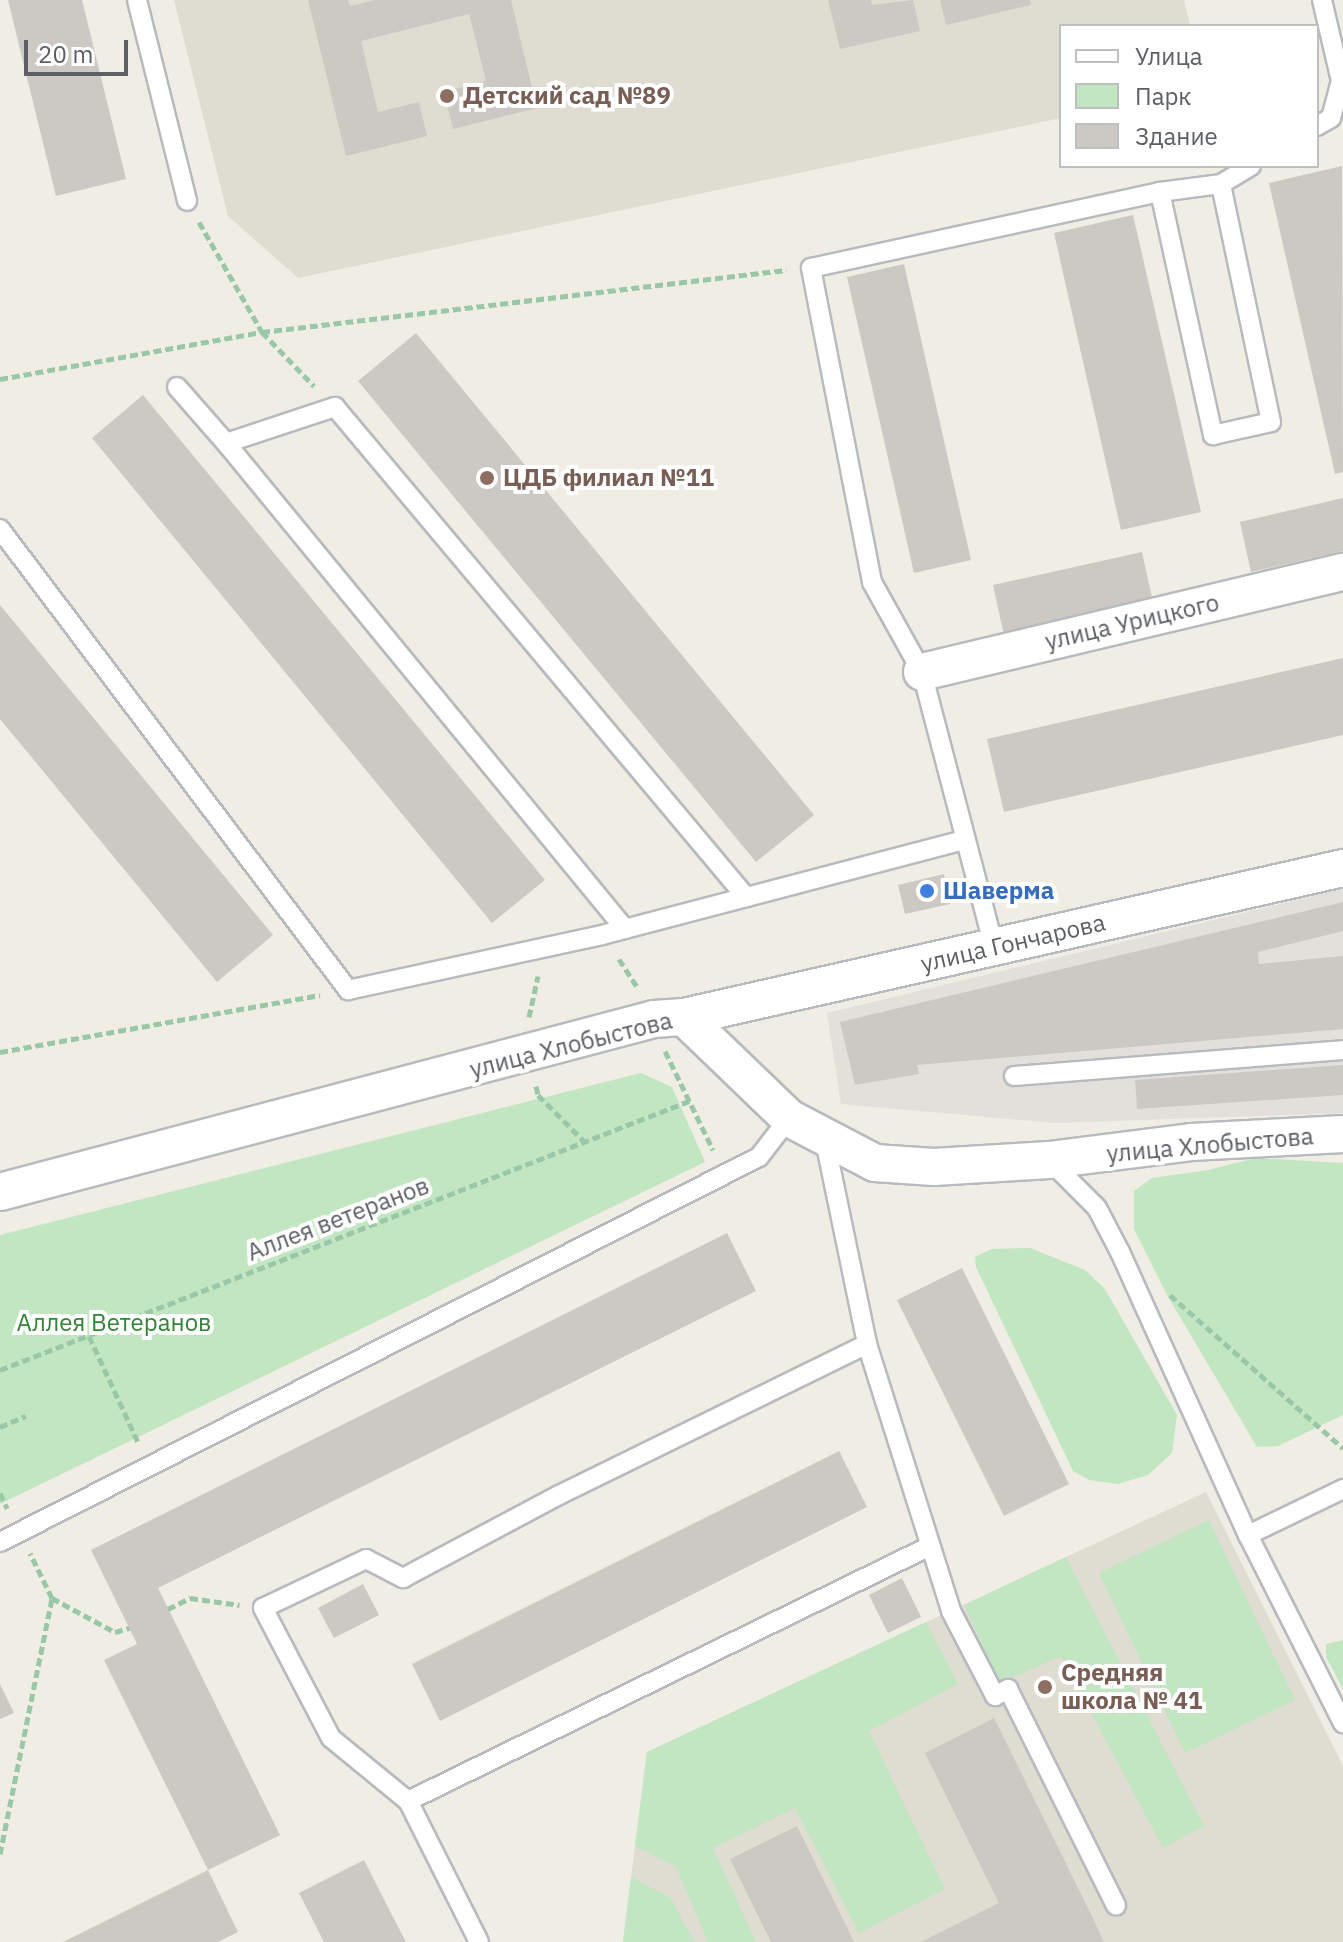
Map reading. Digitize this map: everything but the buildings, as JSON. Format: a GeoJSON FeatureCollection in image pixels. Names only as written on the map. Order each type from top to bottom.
{"type":"FeatureCollection","features":[{"type":"Feature","properties":{"kind":"street","name":"улица Урицкого"},"geometry":{"type":"LineString","coordinates":[[922,672],[1343,572]]}},
{"type":"Feature","properties":{"kind":"street","name":"улица Гончарова"},"geometry":{"type":"LineString","coordinates":[[684,1017],[1343,868]]}},
{"type":"Feature","properties":{"kind":"street","name":"улица Хлобыстова"},"geometry":{"type":"LineString","coordinates":[[0,1192],[654,1019],[684,1017],[789,1118],[875,1163],[934,1167],[1049,1160],[1191,1142],[1343,1134]]}},
{"type":"Feature","properties":{"kind":"lane"},"geometry":{"type":"LineString","coordinates":[[137,0],[187,201]]}},
{"type":"Feature","properties":{"kind":"lane"},"geometry":{"type":"LineString","coordinates":[[1319,125],[1331,118],[1341,81],[1322,0]]}},
{"type":"Feature","properties":{"kind":"lane"},"geometry":{"type":"LineString","coordinates":[[994,947],[963,840],[922,672],[872,582],[811,268],[1160,192],[1221,184],[1248,168]]}},
{"type":"Feature","properties":{"kind":"lane"},"geometry":{"type":"LineString","coordinates":[[1160,192],[1213,435],[1271,422],[1221,184]]}},
{"type":"Feature","properties":{"kind":"lane"},"geometry":{"type":"LineString","coordinates":[[177,387],[625,929]]}},
{"type":"Feature","properties":{"kind":"lane"},"geometry":{"type":"LineString","coordinates":[[226,443],[335,407],[746,897]]}},
{"type":"Feature","properties":{"kind":"lane"},"geometry":{"type":"LineString","coordinates":[[0,529],[348,990],[625,929],[963,840]]}},
{"type":"Feature","properties":{"kind":"lane"},"geometry":{"type":"LineString","coordinates":[[1014,1076],[1343,1050]]}},
{"type":"Feature","properties":{"kind":"lane"},"geometry":{"type":"LineString","coordinates":[[0,1542],[759,1157],[789,1118]]}},
{"type":"Feature","properties":{"kind":"lane"},"geometry":{"type":"LineString","coordinates":[[824,1136],[867,1344],[928,1547],[951,1611],[995,1696],[1008,1689],[1116,1906]]}},
{"type":"Feature","properties":{"kind":"lane"},"geometry":{"type":"LineString","coordinates":[[1049,1160],[1097,1208],[1248,1535],[1343,1723]]}},
{"type":"Feature","properties":{"kind":"lane"},"geometry":{"type":"LineString","coordinates":[[479,1942],[408,1801],[331,1738],[263,1608],[366,1559],[403,1578],[559,1495],[867,1344]]}},
{"type":"Feature","properties":{"kind":"lane"},"geometry":{"type":"LineString","coordinates":[[1248,1535],[1343,1489]]}},
{"type":"Feature","properties":{"kind":"lane"},"geometry":{"type":"LineString","coordinates":[[408,1801],[928,1547]]}},
{"type":"Feature","properties":{"kind":"path"},"geometry":{"type":"LineString","coordinates":[[187,201],[262,332],[335,407]]}},
{"type":"Feature","properties":{"kind":"path"},"geometry":{"type":"LineString","coordinates":[[0,379],[262,332],[811,268]]}},
{"type":"Feature","properties":{"kind":"path"},"geometry":{"type":"LineString","coordinates":[[527,1029],[544,947]]}},
{"type":"Feature","properties":{"kind":"path"},"geometry":{"type":"LineString","coordinates":[[0,1052],[348,990]]}},
{"type":"Feature","properties":{"kind":"path"},"geometry":{"type":"LineString","coordinates":[[538,1095],[585,1142]]}},
{"type":"Feature","properties":{"kind":"path","name":"Аллея ветеранов"},"geometry":{"type":"LineString","coordinates":[[0,1370],[689,1101],[725,1174]]}},
{"type":"Feature","properties":{"kind":"path"},"geometry":{"type":"LineString","coordinates":[[1167,1293],[1343,1448]]}},
{"type":"Feature","properties":{"kind":"path"},"geometry":{"type":"LineString","coordinates":[[89,1336],[141,1449]]}},
{"type":"Feature","properties":{"kind":"path"},"geometry":{"type":"LineString","coordinates":[[0,1427],[26,1416]]}},
{"type":"Feature","properties":{"kind":"path"},"geometry":{"type":"LineString","coordinates":[[0,1493],[52,1598],[115,1632],[129,1628]]}},
{"type":"Feature","properties":{"kind":"path"},"geometry":{"type":"LineString","coordinates":[[0,1854],[52,1598]]}},
{"type":"Feature","properties":{"kind":"path"},"geometry":{"type":"LineString","coordinates":[[168,1609],[190,1598],[263,1608]]}},
{"type":"Feature","properties":{"kind":"shaded area","name":"Детский сад №89"},"geometry":{"type":"Polygon","coordinates":[[[174,0],[1184,0],[1190,24],[1059,24],[1059,118],[298,278],[228,216],[174,0]]]}},
{"type":"Feature","properties":{"kind":"shaded area"},"geometry":{"type":"Polygon","coordinates":[[[1343,889],[1343,1113],[1056,1123],[841,1104],[827,1013],[1343,889]]]}},
{"type":"Feature","properties":{"kind":"shaded area","name":"Средняя школа № 41"},"geometry":{"type":"Polygon","coordinates":[[[1206,1492],[1343,1766],[1343,1942],[623,1942],[647,1752],[1206,1492]]]}},
{"type":"Feature","properties":{"kind":"green space","name":"Аллея Ветеранов"},"geometry":{"type":"Polygon","coordinates":[[[641,1073],[672,1087],[705,1162],[0,1504],[0,1235],[641,1073]]]}},
{"type":"Feature","properties":{"kind":"green space"},"geometry":{"type":"Polygon","coordinates":[[[1256,1158],[1343,1163],[1343,1415],[1278,1446],[1257,1447],[1167,1295],[1134,1229],[1134,1191],[1152,1178],[1208,1170],[1256,1158]]]}},
{"type":"Feature","properties":{"kind":"green space"},"geometry":{"type":"Polygon","coordinates":[[[1030,1248],[1085,1270],[1105,1289],[1177,1415],[1172,1453],[1148,1475],[1118,1484],[1089,1480],[1073,1471],[976,1267],[975,1257],[992,1249],[1030,1248]]]}},
{"type":"Feature","properties":{"kind":"green space"},"geometry":{"type":"Polygon","coordinates":[[[1209,1520],[1295,1700],[1185,1753],[1099,1573],[1209,1520]]]}},
{"type":"Feature","properties":{"kind":"green space"},"geometry":{"type":"Polygon","coordinates":[[[1066,1557],[1204,1826],[1163,1848],[1061,1656],[1000,1683],[964,1605],[1066,1557]]]}},
{"type":"Feature","properties":{"kind":"green space"},"geometry":{"type":"Polygon","coordinates":[[[926,1622],[958,1684],[869,1731],[945,1889],[859,1933],[795,1808],[713,1848],[756,1942],[708,1942],[676,1867],[635,1846],[647,1752],[926,1622]]]}},
{"type":"Feature","properties":{"kind":"green space"},"geometry":{"type":"Polygon","coordinates":[[[1343,1640],[1343,1689],[1326,1657],[1326,1644],[1343,1640]]]}},
{"type":"Feature","properties":{"kind":"green space"},"geometry":{"type":"Polygon","coordinates":[[[631,1877],[671,1898],[694,1942],[623,1942],[631,1877]]]}},
{"type":"Feature","properties":{"kind":"place","name":"Детский сад №89"},"geometry":{"type":"Point","coordinates":[447,96]}},
{"type":"Feature","properties":{"kind":"place","name":"ЦДБ филиал №11"},"geometry":{"type":"Point","coordinates":[487,478]}},
{"type":"Feature","properties":{"kind":"place","name":"Шаверма"},"geometry":{"type":"Point","coordinates":[927,891]}},
{"type":"Feature","properties":{"kind":"place","name":"Средняя школа № 41"},"geometry":{"type":"Point","coordinates":[1045,1687]}}]}
